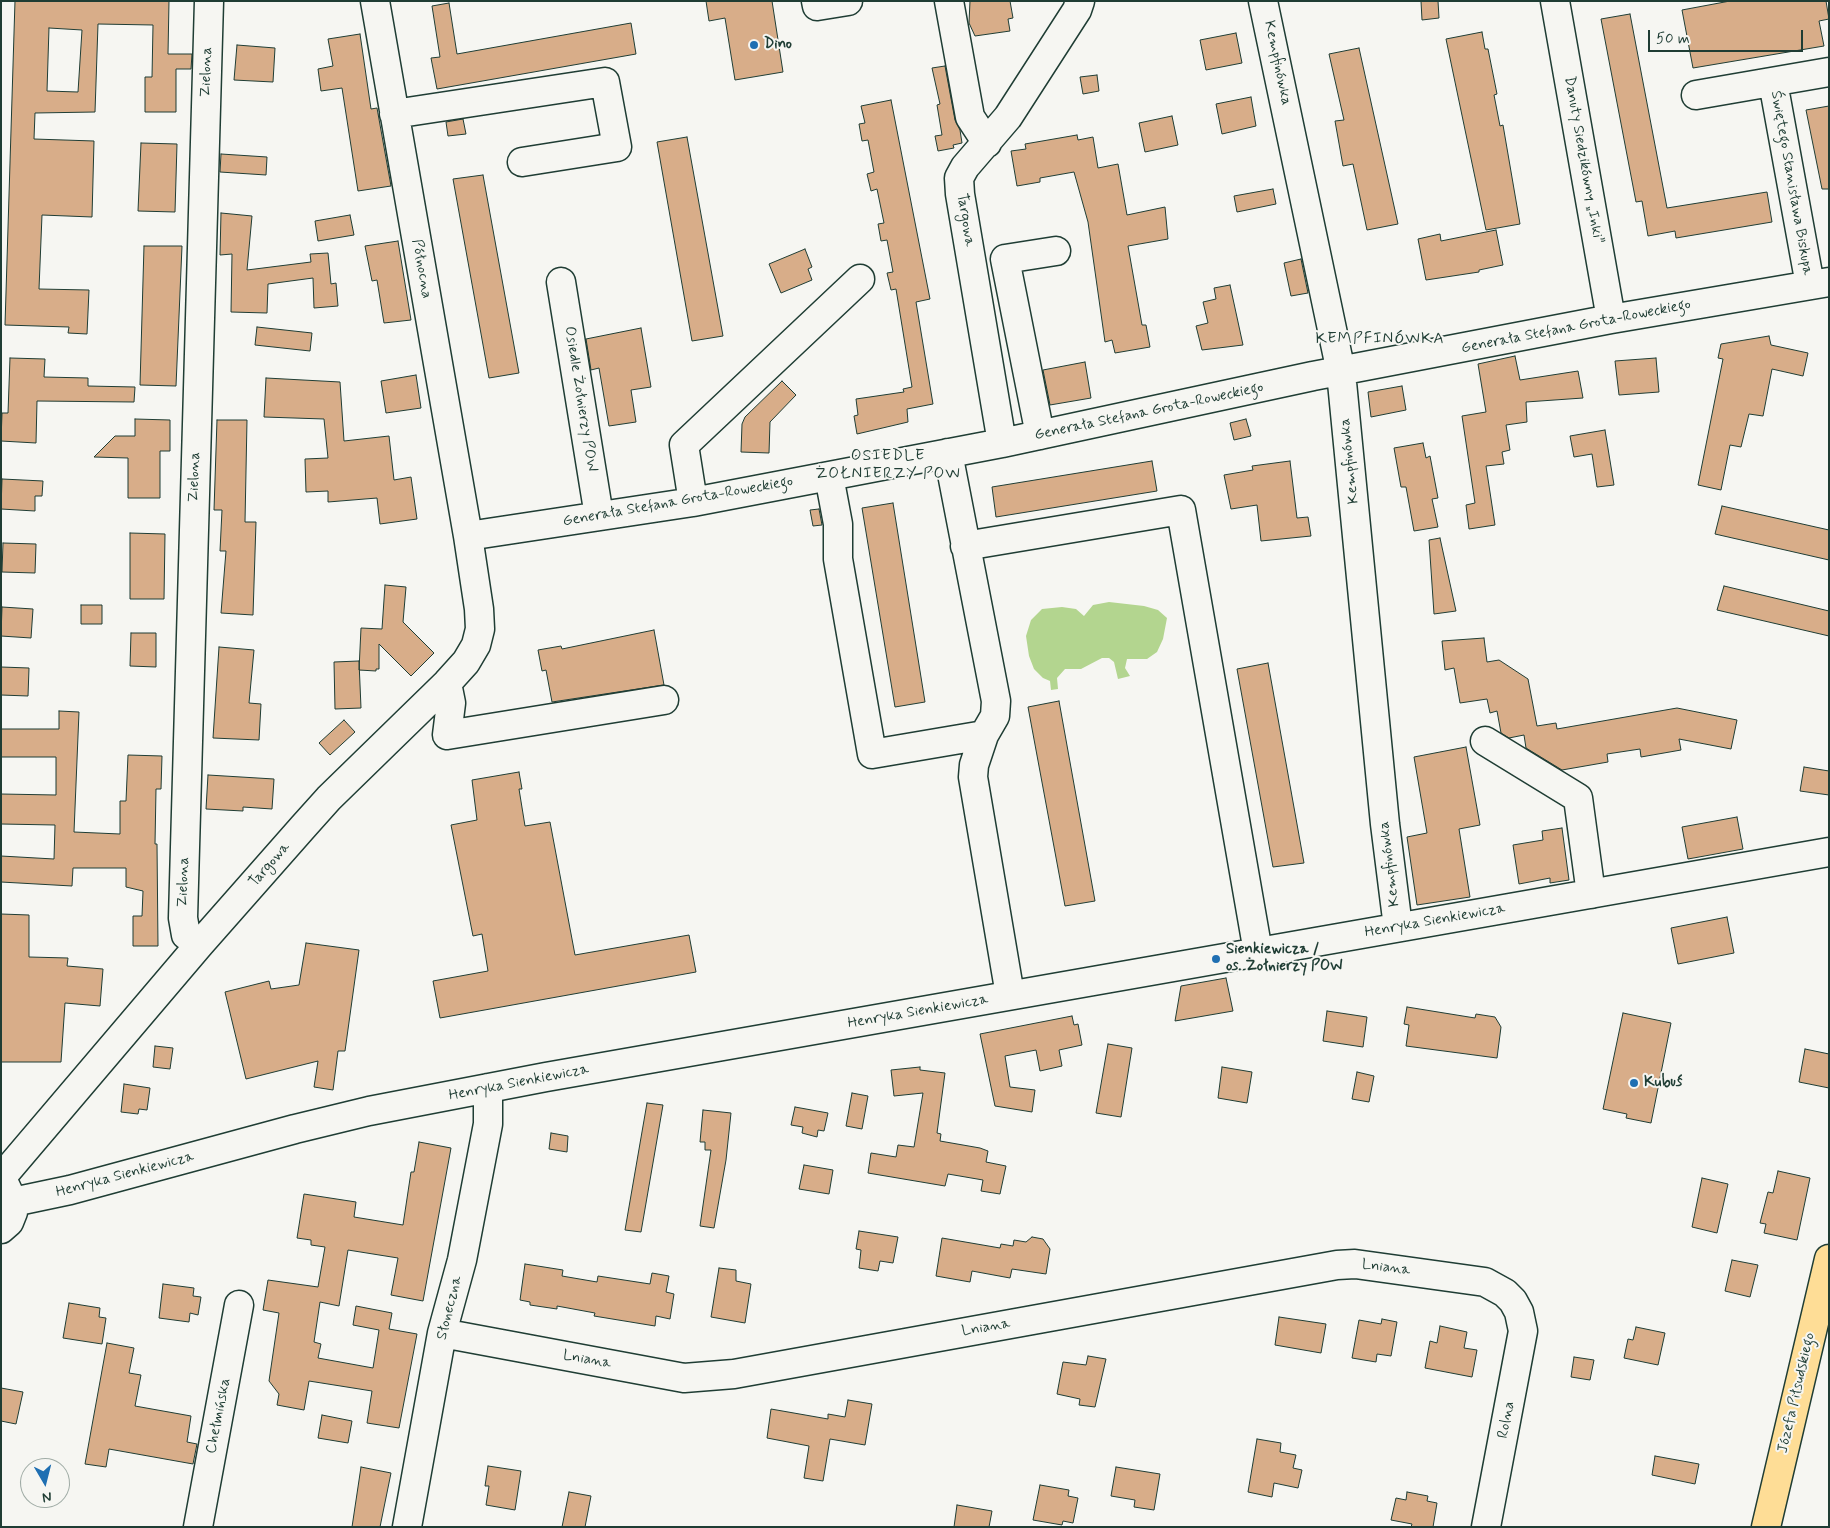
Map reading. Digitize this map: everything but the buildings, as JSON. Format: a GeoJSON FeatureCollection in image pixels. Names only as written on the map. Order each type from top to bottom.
{"type":"FeatureCollection","features":[{"type":"Feature","properties":{"kind":"main road","name":"Józefa Piłsudskiego"},"geometry":{"type":"LineString","coordinates":[[1766,1527],[1829,1259]]}},
{"type":"Feature","properties":{"kind":"street","name":"Zielona"},"geometry":{"type":"LineString","coordinates":[[199,945],[186,935],[183,930],[183,918],[209,1]]}},
{"type":"Feature","properties":{"kind":"street","name":"Północna"},"geometry":{"type":"LineString","coordinates":[[375,1],[468,536]]}},
{"type":"Feature","properties":{"kind":"street"},"geometry":{"type":"LineString","coordinates":[[816,1],[817,6],[848,1]]}},
{"type":"Feature","properties":{"kind":"street"},"geometry":{"type":"LineString","coordinates":[[949,1],[970,116],[987,143]]}},
{"type":"Feature","properties":{"kind":"street","name":"Targowa"},"geometry":{"type":"LineString","coordinates":[[1002,443],[960,194],[959,178],[965,167],[1008,117],[1077,10],[1080,1]]}},
{"type":"Feature","properties":{"kind":"street","name":"Kempfinówka"},"geometry":{"type":"LineString","coordinates":[[1263,1],[1341,372],[1385,824],[1398,927]]}},
{"type":"Feature","properties":{"kind":"street","name":"Danuty Siedzikówny „Inki”"},"geometry":{"type":"LineString","coordinates":[[1555,1],[1611,319]]}},
{"type":"Feature","properties":{"kind":"street","name":"Świętego Stanisława Biskupa"},"geometry":{"type":"LineString","coordinates":[[1696,96],[1829,72]]}},
{"type":"Feature","properties":{"kind":"street"},"geometry":{"type":"LineString","coordinates":[[394,114],[605,82],[617,147],[522,162]]}},
{"type":"Feature","properties":{"kind":"street","name":"Świętego Stanisława Biskupa"},"geometry":{"type":"LineString","coordinates":[[1772,82],[1819,283]]}},
{"type":"Feature","properties":{"kind":"street"},"geometry":{"type":"LineString","coordinates":[[1040,435],[1005,258],[1056,252]]}},
{"type":"Feature","properties":{"kind":"street"},"geometry":{"type":"LineString","coordinates":[[693,502],[684,445],[860,278]]}},
{"type":"Feature","properties":{"kind":"street","name":"Osiedle Żołnierzy POW"},"geometry":{"type":"LineString","coordinates":[[562,282],[599,516]]}},
{"type":"Feature","properties":{"kind":"street","name":"Generała Stefana Grota-Roweckiego"},"geometry":{"type":"LineString","coordinates":[[468,536],[693,502],[1002,443],[1341,372],[1611,319],[1819,283]]}},
{"type":"Feature","properties":{"kind":"street"},"geometry":{"type":"LineString","coordinates":[[948,453],[996,701],[995,716],[984,735],[974,764],[973,777],[1010,995]]}},
{"type":"Feature","properties":{"kind":"street"},"geometry":{"type":"LineString","coordinates":[[829,476],[838,524],[838,559],[872,754],[984,735]]}},
{"type":"Feature","properties":{"kind":"street"},"geometry":{"type":"LineString","coordinates":[[965,546],[1181,510],[1258,952]]}},
{"type":"Feature","properties":{"kind":"street","name":"Targowa"},"geometry":{"type":"LineString","coordinates":[[1,1178],[199,945],[329,798],[447,683],[466,662],[476,645],[480,629],[468,536]]}},
{"type":"Feature","properties":{"kind":"street"},"geometry":{"type":"LineString","coordinates":[[447,683],[451,702],[447,735],[664,700]]}},
{"type":"Feature","properties":{"kind":"street"},"geometry":{"type":"LineString","coordinates":[[1485,741],[1578,798],[1591,894]]}},
{"type":"Feature","properties":{"kind":"street","name":"Henryka Sienkiewicza"},"geometry":{"type":"LineString","coordinates":[[7,1192],[70,1190],[295,1128],[488,1088],[1829,852]]}},
{"type":"Feature","properties":{"kind":"street","name":"Słoneczna"},"geometry":{"type":"LineString","coordinates":[[407,1527],[442,1333],[462,1260],[488,1124],[488,1088]]}},
{"type":"Feature","properties":{"kind":"street"},"geometry":{"type":"LineString","coordinates":[[1,1230],[9,1222],[7,1192]]}},
{"type":"Feature","properties":{"kind":"street","name":"Lniana"},"geometry":{"type":"LineString","coordinates":[[442,1333],[684,1378],[734,1374],[1337,1264],[1356,1264],[1485,1282],[1505,1293],[1519,1312]]}},
{"type":"Feature","properties":{"kind":"street","name":"Chełmińska"},"geometry":{"type":"LineString","coordinates":[[198,1527],[239,1305]]}},
{"type":"Feature","properties":{"kind":"street","name":"Rolna"},"geometry":{"type":"LineString","coordinates":[[1486,1527],[1520,1353],[1523,1331],[1519,1312]]}},
{"type":"Feature","properties":{"kind":"green space"},"geometry":{"type":"Polygon","coordinates":[[[1109,602],[1144,606],[1158,610],[1167,618],[1163,639],[1157,652],[1147,659],[1127,659],[1125,668],[1130,676],[1118,679],[1114,662],[1109,658],[1102,658],[1081,669],[1065,669],[1057,678],[1058,689],[1051,690],[1050,681],[1043,678],[1034,669],[1029,656],[1026,636],[1031,620],[1042,609],[1062,607],[1076,609],[1084,616],[1093,605],[1109,602]]]}},
{"type":"Feature","properties":{"kind":"place","name":"Dino"},"geometry":{"type":"Point","coordinates":[754,45]}},
{"type":"Feature","properties":{"kind":"place","name":"Sienkiewicza / os. Żołnierzy POW"},"geometry":{"type":"Point","coordinates":[1216,959]}},
{"type":"Feature","properties":{"kind":"place","name":"Kubuś"},"geometry":{"type":"Point","coordinates":[1634,1083]}},
{"type":"Feature","properties":{"kind":"district","name":"KEMPFINÓWKA"},"geometry":{"type":"Point","coordinates":[1380,340]}},
{"type":"Feature","properties":{"kind":"district","name":"OSIEDLE ŻOŁNIERZY POW"},"geometry":{"type":"Point","coordinates":[888,466]}}]}
